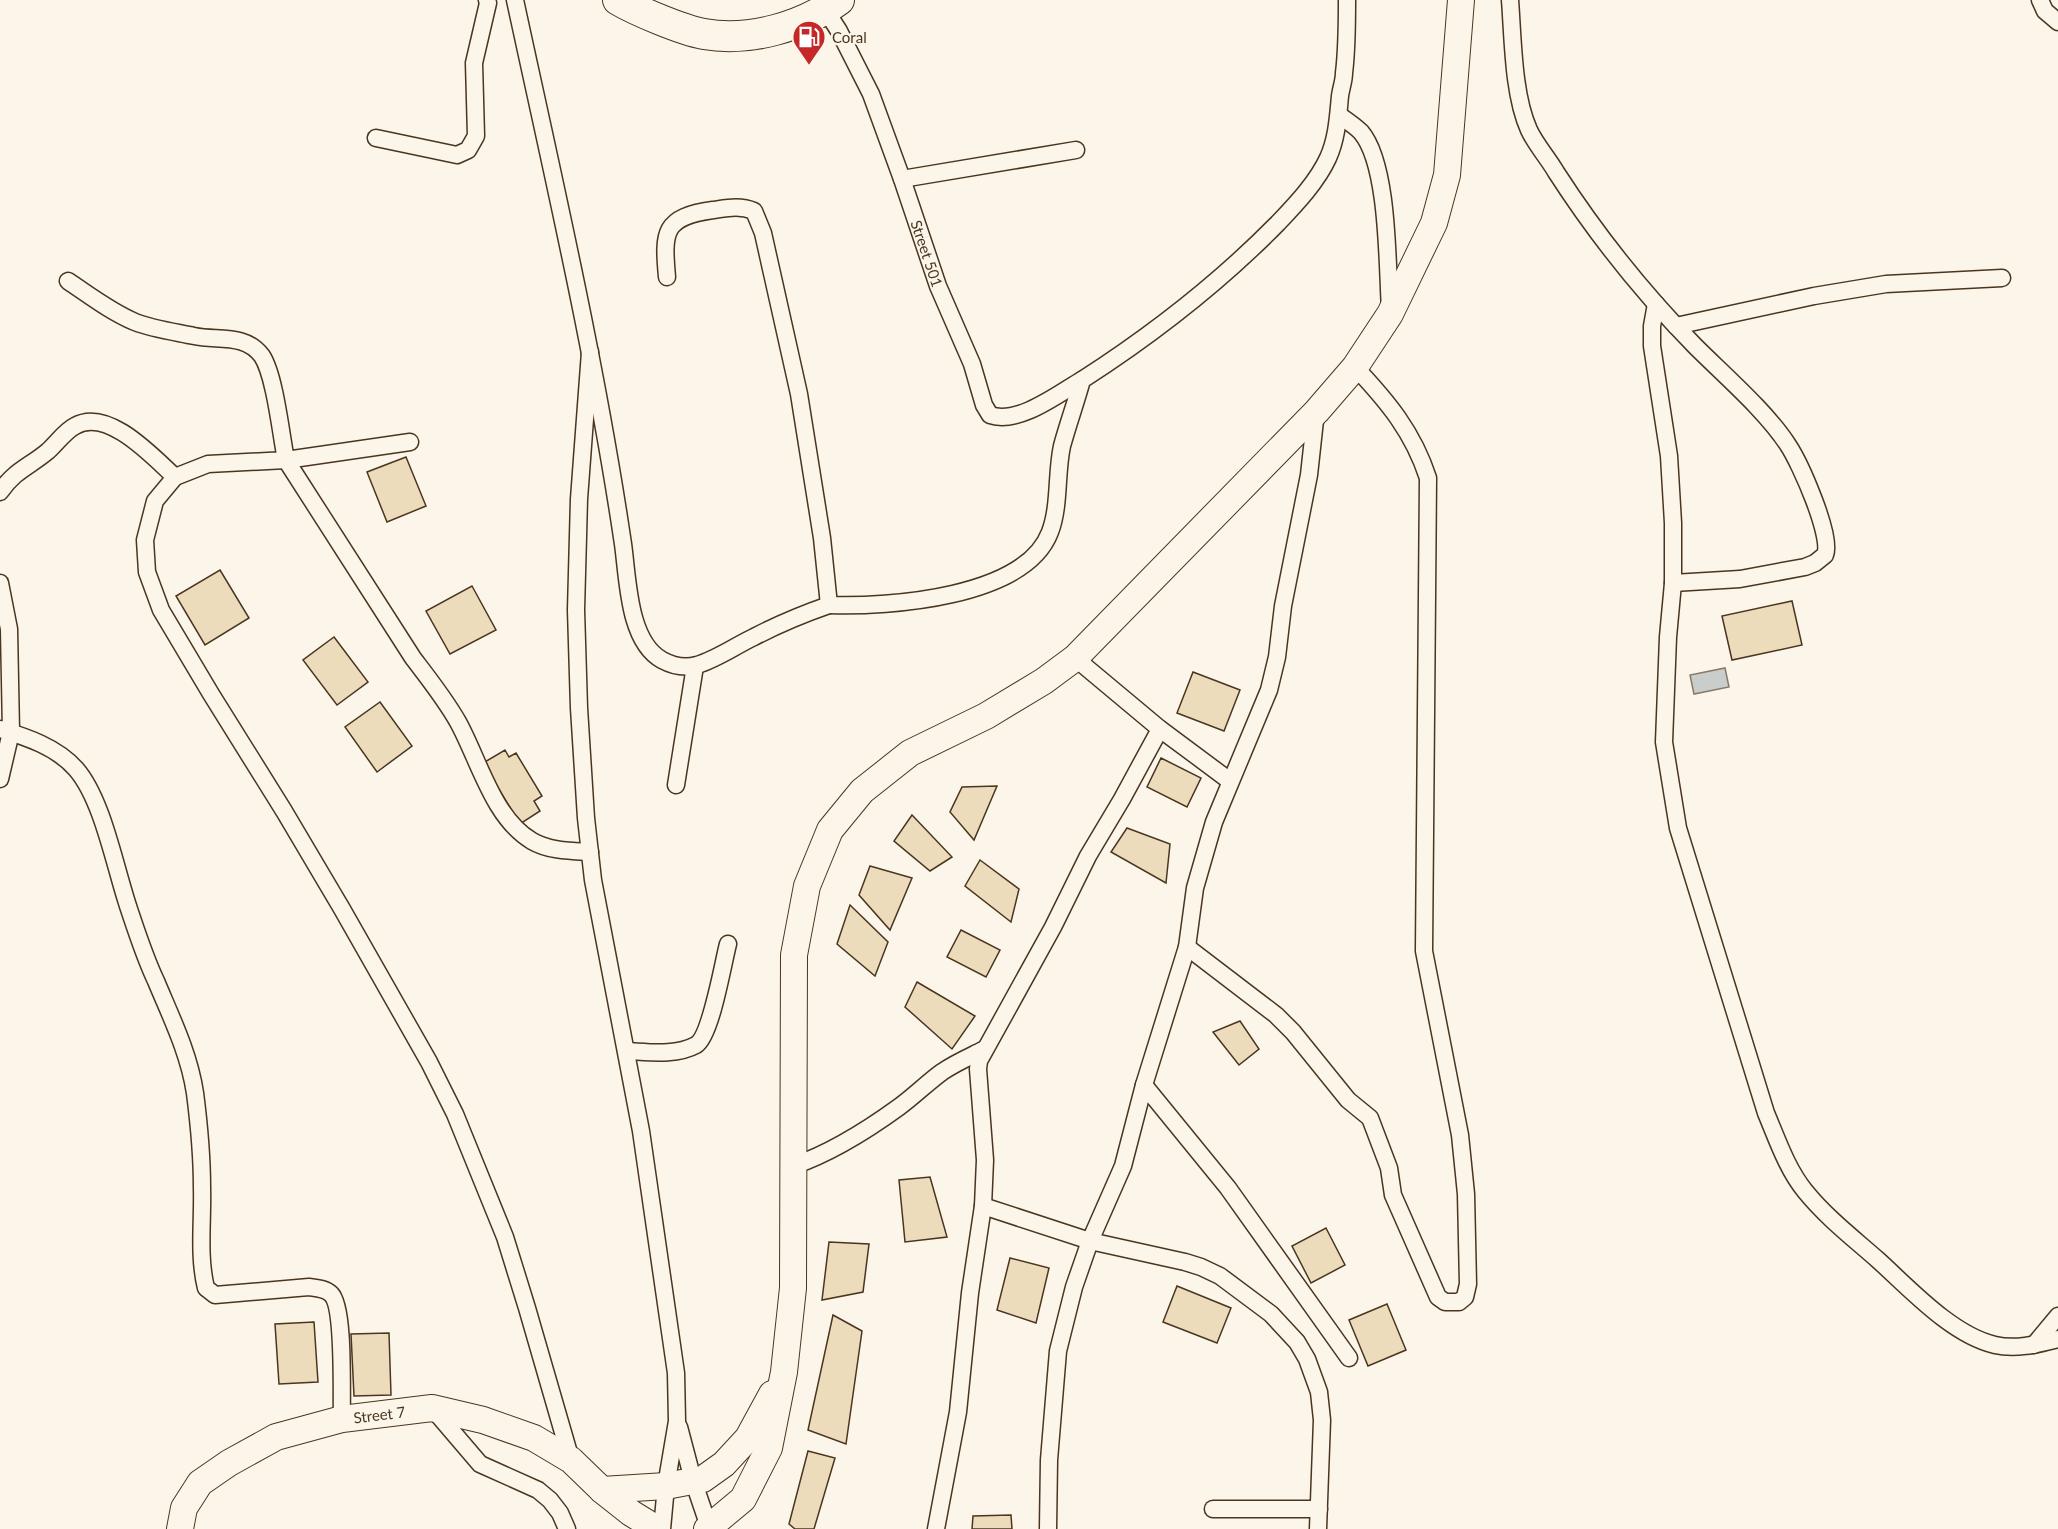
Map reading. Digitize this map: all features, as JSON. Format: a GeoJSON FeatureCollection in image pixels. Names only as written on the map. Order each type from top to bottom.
{"type":"FeatureCollection","features":[{"type":"Feature","properties":{"kind":"highway"},"geometry":{"type":"LineString","coordinates":[[618,0],[651,16],[703,34],[727,35],[754,34],[791,25],[821,3]]}},
{"type":"Feature","properties":{"kind":"highway"},"geometry":{"type":"LineString","coordinates":[[664,0],[710,14],[739,16],[762,14],[790,5],[821,3]]}},
{"type":"Feature","properties":{"kind":"main road"},"geometry":{"type":"LineString","coordinates":[[708,1528],[743,1499],[769,1448],[784,1372],[793,1288],[794,955],[807,886],[830,830],[862,791],[910,753],[1005,704],[1044,681],[1075,658],[1317,411],[1355,367],[1390,314],[1434,223],[1447,175],[1461,0]]}},
{"type":"Feature","properties":{"kind":"main road"},"geometry":{"type":"LineString","coordinates":[[602,1490],[666,1486],[703,1479],[724,1464],[748,1438],[784,1372]]}},
{"type":"Feature","properties":{"kind":"main road","name":"Street 7"},"geometry":{"type":"LineString","coordinates":[[180,1529],[184,1508],[200,1483],[229,1462],[276,1437],[342,1419],[432,1408],[483,1420],[534,1438],[571,1460],[602,1490],[631,1513],[657,1529]]}},
{"type":"Feature","properties":{"kind":"street"},"geometry":{"type":"LineString","coordinates":[[376,138],[457,155],[468,150],[476,136],[474,63],[487,0]]}},
{"type":"Feature","properties":{"kind":"street"},"geometry":{"type":"LineString","coordinates":[[515,0],[590,352],[636,627],[645,645],[661,659],[677,666],[695,666],[787,620],[829,605],[864,606],[924,600],[996,581],[1022,566],[1041,547],[1050,532],[1057,496],[1062,447],[1082,380],[1146,337],[1217,279],[1260,241],[1294,205],[1320,172],[1328,158],[1336,134],[1339,115],[1344,75],[1347,0]]}},
{"type":"Feature","properties":{"kind":"street"},"geometry":{"type":"LineString","coordinates":[[1510,0],[1520,99],[1523,116],[1530,132],[1583,214],[1656,304],[1763,415],[1788,446],[1819,515],[1827,541],[1825,555],[1815,563],[1791,571],[1740,579],[1673,583]]}},
{"type":"Feature","properties":{"kind":"street"},"geometry":{"type":"LineString","coordinates":[[2040,0],[2045,11],[2058,22]]}},
{"type":"Feature","properties":{"kind":"street","name":"Street 501"},"geometry":{"type":"LineString","coordinates":[[821,3],[839,31],[871,94],[938,286],[972,364],[984,405],[990,416],[1007,418],[1020,414],[1082,380]]}},
{"type":"Feature","properties":{"kind":"street"},"geometry":{"type":"LineString","coordinates":[[1339,115],[1361,133],[1373,156],[1384,214],[1390,314]]}},
{"type":"Feature","properties":{"kind":"street"},"geometry":{"type":"LineString","coordinates":[[902,179],[1076,150]]}},
{"type":"Feature","properties":{"kind":"street"},"geometry":{"type":"LineString","coordinates":[[667,277],[665,241],[673,224],[681,218],[697,213],[738,207],[754,211],[763,232],[799,394],[822,538],[829,605]]}},
{"type":"Feature","properties":{"kind":"street"},"geometry":{"type":"LineString","coordinates":[[1676,326],[1814,296],[1886,284],[2002,278]]}},
{"type":"Feature","properties":{"kind":"street"},"geometry":{"type":"LineString","coordinates":[[68,281],[105,306],[135,322],[197,337],[233,339],[251,345],[262,357],[272,385],[286,460],[413,658],[435,685],[459,724],[484,778],[514,828],[533,842],[542,845],[565,851],[590,852]]}},
{"type":"Feature","properties":{"kind":"street"},"geometry":{"type":"LineString","coordinates":[[1656,304],[1652,326],[1652,346],[1669,456],[1673,523],[1673,583],[1668,637],[1664,742],[1678,828],[1766,1113],[1782,1151],[1803,1190],[1937,1313],[1977,1338],[1996,1346],[2034,1346],[2058,1339]]}},
{"type":"Feature","properties":{"kind":"street"},"geometry":{"type":"LineString","coordinates":[[590,352],[579,499],[576,610],[579,708],[593,880],[610,979],[627,1051],[641,1131],[676,1373],[677,1421],[666,1486],[662,1529]]}},
{"type":"Feature","properties":{"kind":"street"},"geometry":{"type":"LineString","coordinates":[[1187,947],[1276,1015],[1314,1056],[1343,1095],[1370,1118],[1389,1168],[1393,1195],[1438,1297],[1445,1302],[1459,1302],[1465,1297],[1468,1284],[1466,1194],[1460,1135],[1424,951],[1428,478],[1420,453],[1386,399],[1355,367]]}},
{"type":"Feature","properties":{"kind":"street"},"geometry":{"type":"LineString","coordinates":[[1048,1529],[1049,1460],[1058,1351],[1074,1287],[1090,1241],[1123,1166],[1144,1085],[1187,947],[1197,880],[1214,822],[1259,717],[1277,657],[1283,606],[1309,474],[1317,411]]}},
{"type":"Feature","properties":{"kind":"street"},"geometry":{"type":"LineString","coordinates":[[0,492],[9,478],[46,452],[73,426],[88,421],[103,423],[120,430],[144,448],[175,477]]}},
{"type":"Feature","properties":{"kind":"street"},"geometry":{"type":"LineString","coordinates":[[410,442],[286,460],[208,464],[175,477],[154,501],[145,540],[147,572],[161,610],[342,909],[429,1062],[455,1114],[505,1237],[528,1308],[571,1460]]}},
{"type":"Feature","properties":{"kind":"street"},"geometry":{"type":"LineString","coordinates":[[0,583],[9,629],[5,730],[0,779]]}},
{"type":"Feature","properties":{"kind":"street"},"geometry":{"type":"LineString","coordinates":[[1075,658],[1160,729],[1230,781]]}},
{"type":"Feature","properties":{"kind":"street"},"geometry":{"type":"LineString","coordinates":[[676,785],[695,666]]}},
{"type":"Feature","properties":{"kind":"street"},"geometry":{"type":"LineString","coordinates":[[936,1529],[958,1412],[970,1293],[983,1206],[985,1160],[978,1069],[983,1050],[1053,927],[1088,856],[1160,729]]}},
{"type":"Feature","properties":{"kind":"street"},"geometry":{"type":"LineString","coordinates":[[5,730],[54,750],[75,768],[90,792],[154,979],[186,1056],[194,1092],[198,1138],[202,1186],[202,1259],[206,1288],[215,1295],[309,1287],[323,1289],[330,1293],[338,1309],[340,1325],[342,1419]]}},
{"type":"Feature","properties":{"kind":"street"},"geometry":{"type":"LineString","coordinates":[[627,1051],[674,1052],[698,1044],[708,1027],[728,944]]}},
{"type":"Feature","properties":{"kind":"street"},"geometry":{"type":"LineString","coordinates":[[793,1166],[815,1158],[851,1139],[899,1107],[941,1072],[983,1050]]}},
{"type":"Feature","properties":{"kind":"street"},"geometry":{"type":"LineString","coordinates":[[1144,1085],[1228,1188],[1349,1358]]}},
{"type":"Feature","properties":{"kind":"street"},"geometry":{"type":"LineString","coordinates":[[983,1206],[1090,1241],[1185,1262],[1220,1276],[1271,1314],[1297,1342],[1307,1359],[1319,1392],[1322,1420],[1318,1529]]}},
{"type":"Feature","properties":{"kind":"street"},"geometry":{"type":"LineString","coordinates":[[2034,1346],[2058,1316]]}},
{"type":"Feature","properties":{"kind":"street"},"geometry":{"type":"LineString","coordinates":[[432,1408],[480,1464],[538,1490],[550,1500],[560,1513],[567,1529]]}},
{"type":"Feature","properties":{"kind":"street"},"geometry":{"type":"LineString","coordinates":[[677,1421],[708,1528]]}},
{"type":"Feature","properties":{"kind":"street"},"geometry":{"type":"LineString","coordinates":[[1213,1509],[1319,1509]]}},
{"type":"Feature","properties":{"kind":"shaded area"},"geometry":{"type":"Polygon","coordinates":[[[1725,668],[1729,687],[1694,694],[1690,675],[1725,668]]]}},
{"type":"Feature","properties":{"kind":"building"},"geometry":{"type":"Polygon","coordinates":[[[406,457],[426,506],[387,522],[367,472],[406,457]]]}},
{"type":"Feature","properties":{"kind":"building"},"geometry":{"type":"Polygon","coordinates":[[[220,570],[249,618],[205,645],[176,596],[220,570]]]}},
{"type":"Feature","properties":{"kind":"building"},"geometry":{"type":"Polygon","coordinates":[[[472,586],[496,630],[450,654],[426,611],[472,586]]]}},
{"type":"Feature","properties":{"kind":"building"},"geometry":{"type":"Polygon","coordinates":[[[1792,601],[1802,645],[1732,660],[1722,616],[1792,601]]]}},
{"type":"Feature","properties":{"kind":"building"},"geometry":{"type":"Polygon","coordinates":[[[334,637],[368,682],[337,705],[303,660],[334,637]]]}},
{"type":"Feature","properties":{"kind":"building"},"geometry":{"type":"Polygon","coordinates":[[[1193,672],[1240,690],[1224,731],[1177,713],[1193,672]]]}},
{"type":"Feature","properties":{"kind":"building"},"geometry":{"type":"Polygon","coordinates":[[[380,702],[412,746],[377,772],[345,727],[380,702]]]}},
{"type":"Feature","properties":{"kind":"building"},"geometry":{"type":"Polygon","coordinates":[[[505,750],[509,757],[516,753],[542,796],[534,801],[540,811],[520,824],[483,763],[505,750]]]}},
{"type":"Feature","properties":{"kind":"building"},"geometry":{"type":"Polygon","coordinates":[[[1161,758],[1201,778],[1187,807],[1147,787],[1161,758]]]}},
{"type":"Feature","properties":{"kind":"building"},"geometry":{"type":"Polygon","coordinates":[[[997,786],[974,840],[950,812],[962,787],[997,786]]]}},
{"type":"Feature","properties":{"kind":"building"},"geometry":{"type":"Polygon","coordinates":[[[912,815],[952,857],[930,871],[894,841],[912,815]]]}},
{"type":"Feature","properties":{"kind":"building"},"geometry":{"type":"Polygon","coordinates":[[[1127,828],[1170,844],[1166,883],[1111,852],[1127,828]]]}},
{"type":"Feature","properties":{"kind":"building"},"geometry":{"type":"Polygon","coordinates":[[[980,860],[1019,889],[1011,922],[965,886],[980,860]]]}},
{"type":"Feature","properties":{"kind":"building"},"geometry":{"type":"Polygon","coordinates":[[[870,866],[912,878],[890,930],[859,895],[870,866]]]}},
{"type":"Feature","properties":{"kind":"building"},"geometry":{"type":"Polygon","coordinates":[[[850,905],[888,942],[875,976],[837,944],[850,905]]]}},
{"type":"Feature","properties":{"kind":"building"},"geometry":{"type":"Polygon","coordinates":[[[961,930],[1000,950],[986,977],[947,957],[961,930]]]}},
{"type":"Feature","properties":{"kind":"building"},"geometry":{"type":"Polygon","coordinates":[[[917,982],[975,1016],[952,1049],[905,1007],[917,982]]]}},
{"type":"Feature","properties":{"kind":"building"},"geometry":{"type":"Polygon","coordinates":[[[1240,1021],[1259,1049],[1239,1065],[1213,1032],[1240,1021]]]}},
{"type":"Feature","properties":{"kind":"building"},"geometry":{"type":"Polygon","coordinates":[[[930,1177],[947,1237],[905,1242],[899,1180],[930,1177]]]}},
{"type":"Feature","properties":{"kind":"building"},"geometry":{"type":"Polygon","coordinates":[[[1326,1228],[1345,1265],[1311,1283],[1292,1246],[1326,1228]]]}},
{"type":"Feature","properties":{"kind":"building"},"geometry":{"type":"Polygon","coordinates":[[[829,1242],[869,1244],[863,1292],[822,1300],[829,1242]]]}},
{"type":"Feature","properties":{"kind":"building"},"geometry":{"type":"Polygon","coordinates":[[[1010,1258],[1049,1268],[1036,1323],[997,1310],[1010,1258]]]}},
{"type":"Feature","properties":{"kind":"building"},"geometry":{"type":"Polygon","coordinates":[[[1177,1286],[1231,1308],[1217,1343],[1163,1322],[1177,1286]]]}},
{"type":"Feature","properties":{"kind":"building"},"geometry":{"type":"Polygon","coordinates":[[[1387,1304],[1406,1350],[1368,1366],[1349,1320],[1387,1304]]]}},
{"type":"Feature","properties":{"kind":"building"},"geometry":{"type":"Polygon","coordinates":[[[833,1315],[862,1331],[846,1444],[808,1430],[833,1315]]]}},
{"type":"Feature","properties":{"kind":"building"},"geometry":{"type":"Polygon","coordinates":[[[314,1322],[318,1382],[279,1384],[275,1324],[314,1322]]]}},
{"type":"Feature","properties":{"kind":"building"},"geometry":{"type":"Polygon","coordinates":[[[389,1333],[391,1395],[354,1396],[351,1334],[389,1333]]]}},
{"type":"Feature","properties":{"kind":"building"},"geometry":{"type":"Polygon","coordinates":[[[808,1451],[835,1458],[814,1529],[795,1529],[789,1524],[808,1451]]]}},
{"type":"Feature","properties":{"kind":"building"},"geometry":{"type":"Polygon","coordinates":[[[1011,1515],[1012,1529],[972,1529],[973,1516],[1011,1515]]]}},
{"type":"Feature","properties":{"kind":"place","name":"Coral"},"geometry":{"type":"Point","coordinates":[809,66]}}]}
